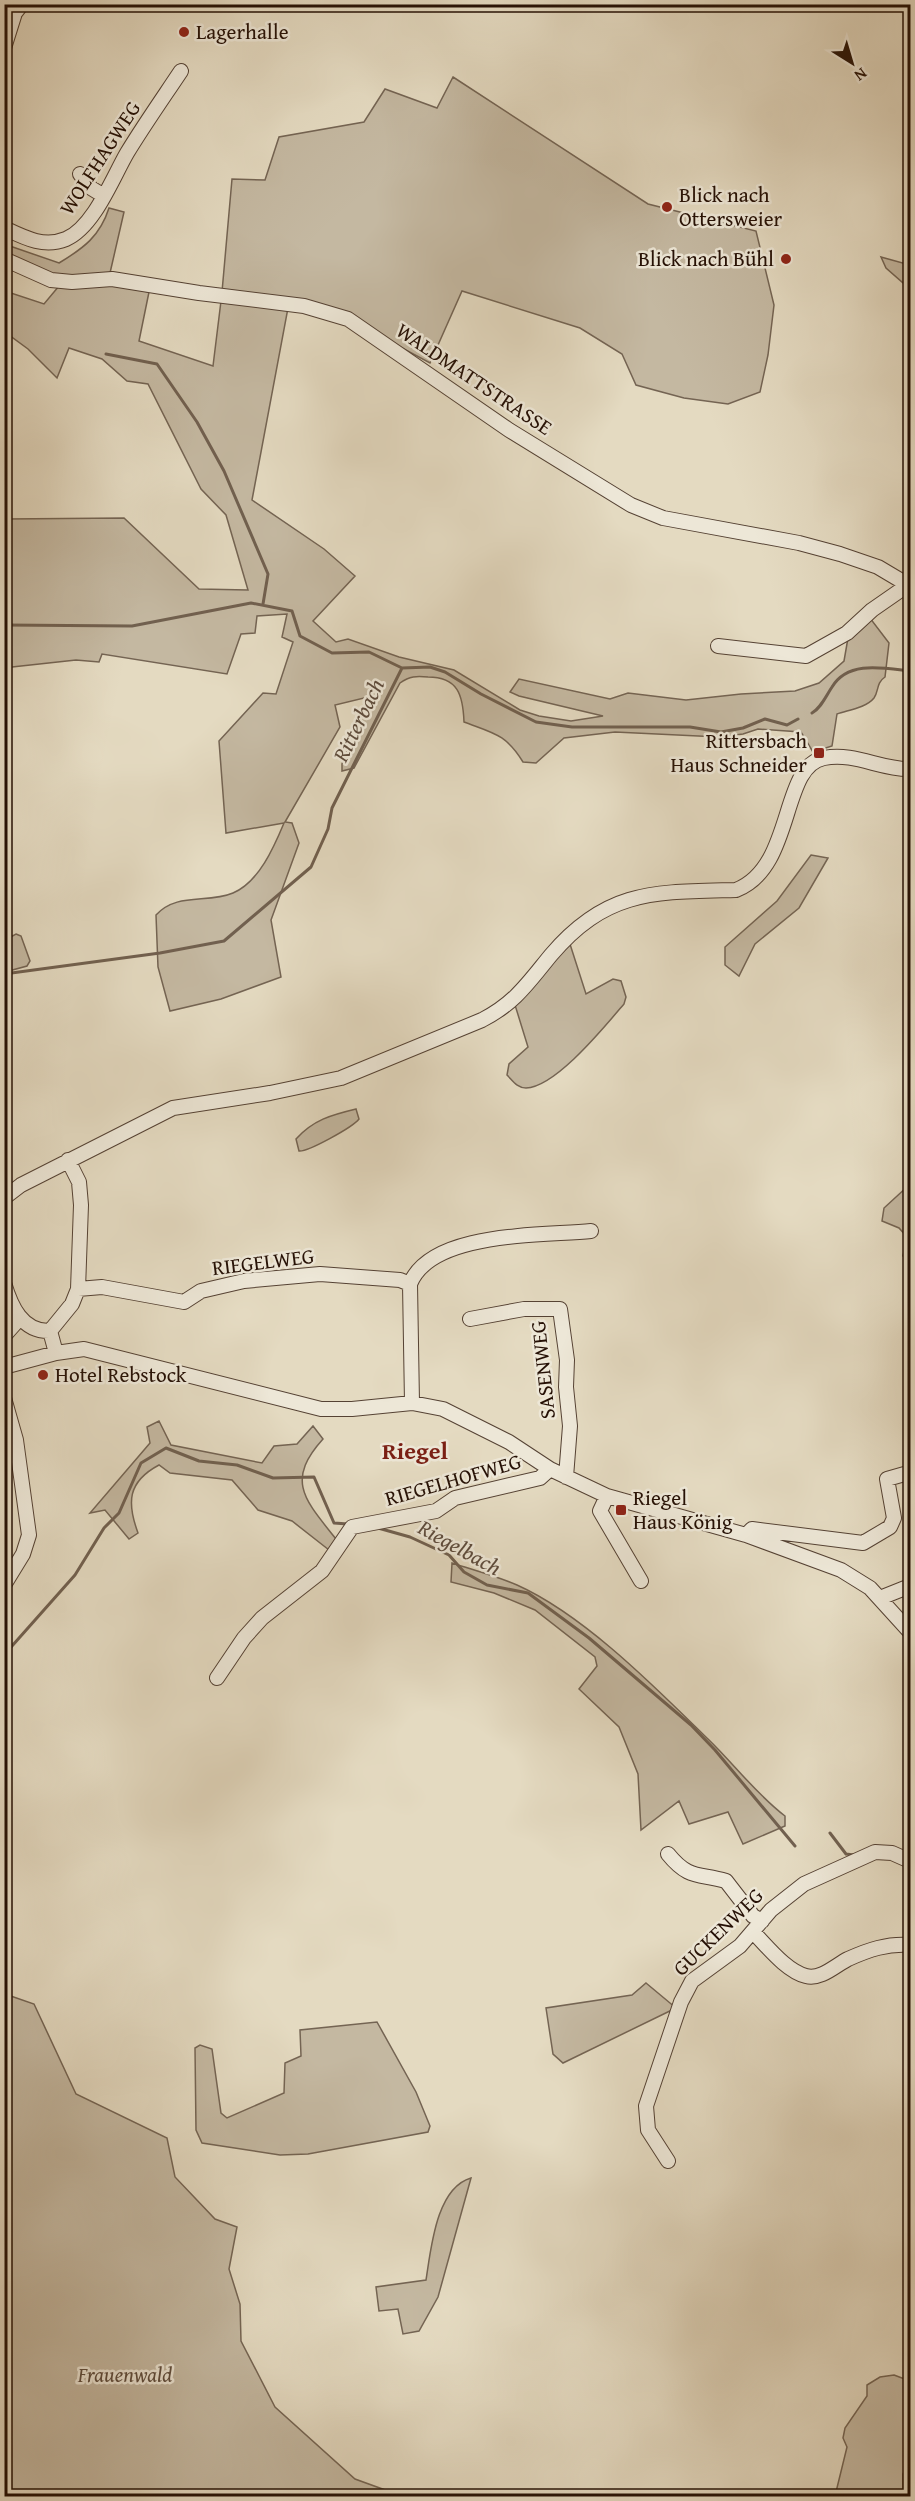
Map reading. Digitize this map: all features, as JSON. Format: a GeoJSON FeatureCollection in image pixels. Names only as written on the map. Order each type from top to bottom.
{"type":"FeatureCollection","features":[{"type":"Feature","properties":{"kind":"street"},"geometry":{"type":"LineString","coordinates":[[4,48],[15,13],[22,4]]}},
{"type":"Feature","properties":{"kind":"street","name":"WOLFHAGWEG"},"geometry":{"type":"LineString","coordinates":[[4,228],[40,243],[66,239],[83,226],[104,196],[127,153],[181,71]]}},
{"type":"Feature","properties":{"kind":"street"},"geometry":{"type":"LineString","coordinates":[[80,174],[91,188],[104,196]]}},
{"type":"Feature","properties":{"kind":"street","name":"WALDMATTSTRASSE"},"geometry":{"type":"LineString","coordinates":[[4,258],[51,280],[72,282],[112,279],[304,306],[348,319],[509,430],[631,505],[663,518],[799,543],[840,554],[878,567],[909,586],[872,610],[847,633],[806,656],[718,646]]}},
{"type":"Feature","properties":{"kind":"street"},"geometry":{"type":"LineString","coordinates":[[4,1198],[21,1185],[173,1108],[270,1093],[341,1078],[482,1020],[504,1009],[528,986],[578,927],[597,913],[638,895],[736,890],[746,886],[759,875],[776,850],[798,784],[804,770],[813,761],[850,756],[910,769]]}},
{"type":"Feature","properties":{"kind":"street"},"geometry":{"type":"LineString","coordinates":[[50,1331],[72,1304],[78,1289],[81,1205],[79,1182],[68,1160]]}},
{"type":"Feature","properties":{"kind":"street"},"geometry":{"type":"LineString","coordinates":[[412,1403],[413,1345],[410,1284],[420,1266],[431,1258],[464,1244],[591,1231]]}},
{"type":"Feature","properties":{"kind":"street","name":"RIEGELWEG"},"geometry":{"type":"LineString","coordinates":[[78,1289],[102,1287],[184,1302],[201,1292],[244,1281],[320,1274],[400,1280],[410,1284]]}},
{"type":"Feature","properties":{"kind":"street"},"geometry":{"type":"LineString","coordinates":[[4,1283],[9,1302],[20,1318],[33,1329],[50,1331]]}},
{"type":"Feature","properties":{"kind":"street","name":"SASENWEG"},"geometry":{"type":"LineString","coordinates":[[470,1318],[524,1309],[560,1309],[567,1360],[566,1387],[570,1426],[566,1477]]}},
{"type":"Feature","properties":{"kind":"street"},"geometry":{"type":"LineString","coordinates":[[4,1336],[20,1318]]}},
{"type":"Feature","properties":{"kind":"street"},"geometry":{"type":"LineString","coordinates":[[50,1331],[56,1353]]}},
{"type":"Feature","properties":{"kind":"street"},"geometry":{"type":"LineString","coordinates":[[4,1367],[73,1350],[96,1351],[321,1409],[352,1409],[412,1403],[443,1409],[461,1416],[550,1469],[607,1496],[746,1535],[841,1570],[857,1578],[880,1598],[910,1632]]}},
{"type":"Feature","properties":{"kind":"street"},"geometry":{"type":"LineString","coordinates":[[4,1398],[16,1440],[29,1535],[23,1554],[4,1585]]}},
{"type":"Feature","properties":{"kind":"street","name":"RIEGELHOFWEG"},"geometry":{"type":"LineString","coordinates":[[218,1678],[244,1638],[262,1618],[322,1571],[352,1527],[436,1511],[455,1498],[540,1478],[550,1469]]}},
{"type":"Feature","properties":{"kind":"street"},"geometry":{"type":"LineString","coordinates":[[746,1535],[752,1529],[770,1530],[863,1543],[890,1527],[894,1518],[887,1479],[908,1473]]}},
{"type":"Feature","properties":{"kind":"street"},"geometry":{"type":"LineString","coordinates":[[607,1496],[600,1511],[641,1581]]}},
{"type":"Feature","properties":{"kind":"street"},"geometry":{"type":"LineString","coordinates":[[880,1598],[910,1586]]}},
{"type":"Feature","properties":{"kind":"street","name":"GUCKENWEG"},"geometry":{"type":"LineString","coordinates":[[668,2161],[648,2130],[645,2114],[681,2002],[699,1973],[740,1946],[795,1888],[875,1852],[892,1852],[910,1861]]}},
{"type":"Feature","properties":{"kind":"street"},"geometry":{"type":"LineString","coordinates":[[668,1854],[681,1868],[698,1876],[726,1881],[753,1916],[757,1926],[779,1957],[808,1977],[819,1975],[848,1959],[885,1945],[910,1944]]}},
{"type":"Feature","properties":{"kind":"green space"},"geometry":{"type":"Polygon","coordinates":[[[453,77],[648,204],[756,231],[774,305],[768,355],[760,392],[728,404],[684,398],[636,385],[622,354],[580,328],[462,291],[430,363],[348,319],[222,292],[232,179],[265,180],[279,137],[364,122],[385,89],[437,108],[453,77]]]}},
{"type":"Feature","properties":{"kind":"green space"},"geometry":{"type":"Polygon","coordinates":[[[109,208],[124,212],[110,273],[57,277],[5,254],[7,245],[59,263],[76,252],[96,234],[109,208]]]}},
{"type":"Feature","properties":{"kind":"green space"},"geometry":{"type":"Polygon","coordinates":[[[881,257],[910,265],[910,289],[886,268],[881,257]]]}},
{"type":"Feature","properties":{"kind":"green space"},"geometry":{"type":"Polygon","coordinates":[[[110,284],[149,292],[139,341],[213,366],[221,301],[288,308],[252,500],[324,549],[355,576],[313,621],[336,642],[348,639],[399,657],[454,670],[520,710],[539,716],[571,721],[603,716],[510,692],[519,679],[610,699],[628,693],[686,700],[795,691],[819,683],[844,661],[848,638],[870,618],[889,643],[885,677],[880,682],[876,695],[866,704],[837,714],[832,746],[813,752],[801,732],[758,729],[743,734],[719,737],[615,732],[564,738],[536,763],[523,762],[505,740],[464,722],[460,696],[452,684],[438,678],[413,677],[400,683],[354,768],[342,771],[342,764],[368,697],[335,705],[340,727],[285,822],[292,823],[299,843],[271,920],[281,977],[221,999],[170,1011],[158,967],[156,915],[173,903],[223,896],[242,888],[251,881],[264,863],[284,823],[226,833],[219,741],[263,693],[276,694],[293,642],[282,637],[287,614],[257,616],[255,633],[241,634],[227,674],[102,654],[99,662],[76,660],[12,667],[5,670],[5,519],[124,518],[199,589],[248,590],[226,515],[201,489],[148,384],[127,381],[102,359],[69,348],[57,378],[28,349],[5,332],[5,291],[44,304],[59,286],[110,284]]]}},
{"type":"Feature","properties":{"kind":"green space"},"geometry":{"type":"Polygon","coordinates":[[[811,855],[828,858],[799,908],[755,944],[739,976],[725,965],[725,947],[777,901],[811,855]]]}},
{"type":"Feature","properties":{"kind":"green space"},"geometry":{"type":"Polygon","coordinates":[[[16,934],[21,936],[30,961],[27,966],[5,972],[5,940],[16,934]]]}},
{"type":"Feature","properties":{"kind":"green space"},"geometry":{"type":"Polygon","coordinates":[[[569,941],[586,994],[613,979],[621,981],[626,997],[624,1004],[593,1040],[565,1067],[538,1085],[520,1087],[507,1075],[509,1064],[528,1047],[515,1005],[569,941]]]}},
{"type":"Feature","properties":{"kind":"green space"},"geometry":{"type":"Polygon","coordinates":[[[356,1109],[359,1119],[355,1123],[320,1143],[299,1151],[296,1139],[309,1127],[331,1116],[356,1109]]]}},
{"type":"Feature","properties":{"kind":"green space"},"geometry":{"type":"Polygon","coordinates":[[[910,1186],[910,1261],[903,1256],[907,1237],[899,1228],[882,1221],[884,1208],[910,1186]]]}},
{"type":"Feature","properties":{"kind":"green space"},"geometry":{"type":"Polygon","coordinates":[[[159,1421],[171,1445],[262,1463],[274,1446],[297,1444],[313,1426],[323,1439],[311,1454],[302,1479],[308,1501],[336,1539],[329,1550],[292,1521],[258,1510],[232,1480],[170,1473],[159,1465],[141,1479],[132,1494],[132,1512],[138,1533],[129,1539],[105,1510],[90,1513],[150,1443],[147,1427],[159,1421]]]}},
{"type":"Feature","properties":{"kind":"green space"},"geometry":{"type":"Polygon","coordinates":[[[452,1563],[517,1585],[568,1614],[593,1633],[665,1697],[764,1798],[785,1816],[785,1826],[743,1844],[728,1812],[689,1824],[679,1801],[641,1830],[638,1774],[619,1727],[579,1689],[597,1666],[595,1657],[535,1610],[494,1593],[451,1582],[452,1563]]]}},
{"type":"Feature","properties":{"kind":"green space"},"geometry":{"type":"Polygon","coordinates":[[[646,1983],[676,2008],[563,2063],[553,2054],[546,2008],[632,1995],[646,1983]]]}},
{"type":"Feature","properties":{"kind":"green space","name":"Frauenwald"},"geometry":{"type":"Polygon","coordinates":[[[5,1994],[34,2004],[76,2094],[167,2138],[175,2177],[215,2219],[237,2227],[229,2269],[240,2304],[241,2341],[275,2407],[355,2479],[388,2491],[395,2496],[5,2496],[5,1994]]]}},
{"type":"Feature","properties":{"kind":"green space"},"geometry":{"type":"Polygon","coordinates":[[[377,2022],[416,2092],[430,2126],[428,2132],[308,2154],[280,2155],[202,2143],[196,2130],[195,2048],[200,2045],[212,2049],[221,2113],[227,2118],[284,2093],[285,2063],[301,2056],[300,2030],[377,2022]]]}},
{"type":"Feature","properties":{"kind":"green space"},"geometry":{"type":"Polygon","coordinates":[[[471,2178],[438,2297],[419,2331],[403,2334],[398,2309],[379,2311],[376,2287],[426,2280],[433,2237],[443,2206],[459,2184],[471,2178]]]}},
{"type":"Feature","properties":{"kind":"green space"},"geometry":{"type":"Polygon","coordinates":[[[894,2375],[910,2381],[910,2459],[903,2474],[903,2496],[835,2496],[847,2447],[843,2438],[845,2428],[867,2396],[867,2385],[880,2377],[894,2375]]]}},
{"type":"Feature","properties":{"kind":"waterway"},"geometry":{"type":"LineString","coordinates":[[106,354],[157,364],[197,422],[224,471],[268,574],[263,604]]}},
{"type":"Feature","properties":{"kind":"waterway"},"geometry":{"type":"LineString","coordinates":[[4,625],[132,626],[251,603],[292,611],[300,636],[332,653],[369,652],[402,668]]}},
{"type":"Feature","properties":{"kind":"waterway","name":"Ritterbach"},"geometry":{"type":"LineString","coordinates":[[4,974],[160,953],[224,941],[311,867],[328,829],[332,808],[402,668],[430,667],[445,672],[481,694],[536,722],[572,727],[690,727],[721,732],[743,728],[765,719],[787,725],[798,719]]}},
{"type":"Feature","properties":{"kind":"waterway"},"geometry":{"type":"LineString","coordinates":[[812,713],[821,705],[839,678],[847,673],[867,668],[910,671]]}},
{"type":"Feature","properties":{"kind":"waterway","name":"Riegelbach"},"geometry":{"type":"LineString","coordinates":[[4,1655],[75,1575],[104,1528],[119,1513],[141,1463],[166,1448],[199,1461],[237,1465],[273,1478],[314,1477],[334,1523],[348,1524]]}},
{"type":"Feature","properties":{"kind":"waterway","name":"Riegelbach"},"geometry":{"type":"LineString","coordinates":[[378,1528],[410,1537],[449,1555],[464,1572],[487,1585],[528,1593],[589,1638],[691,1725],[715,1750],[795,1846]]}},
{"type":"Feature","properties":{"kind":"waterway"},"geometry":{"type":"LineString","coordinates":[[830,1833],[846,1854],[854,1855]]}},
{"type":"Feature","properties":{"kind":"place","name":"Lagerhalle"},"geometry":{"type":"Point","coordinates":[184,32]}},
{"type":"Feature","properties":{"kind":"place","name":"Blick nach Ottersweier"},"geometry":{"type":"Point","coordinates":[667,207]}},
{"type":"Feature","properties":{"kind":"place","name":"Blick nach Bühl"},"geometry":{"type":"Point","coordinates":[786,259]}},
{"type":"Feature","properties":{"kind":"place","name":"Rittersbach Haus Schneider"},"geometry":{"type":"Point","coordinates":[819,753]}},
{"type":"Feature","properties":{"kind":"place","name":"Hotel Rebstock"},"geometry":{"type":"Point","coordinates":[43,1375]}},
{"type":"Feature","properties":{"kind":"place","name":"Riegel Haus König"},"geometry":{"type":"Point","coordinates":[621,1510]}},
{"type":"Feature","properties":{"kind":"district","name":"Riegel"},"geometry":{"type":"Point","coordinates":[415,1451]}}]}
